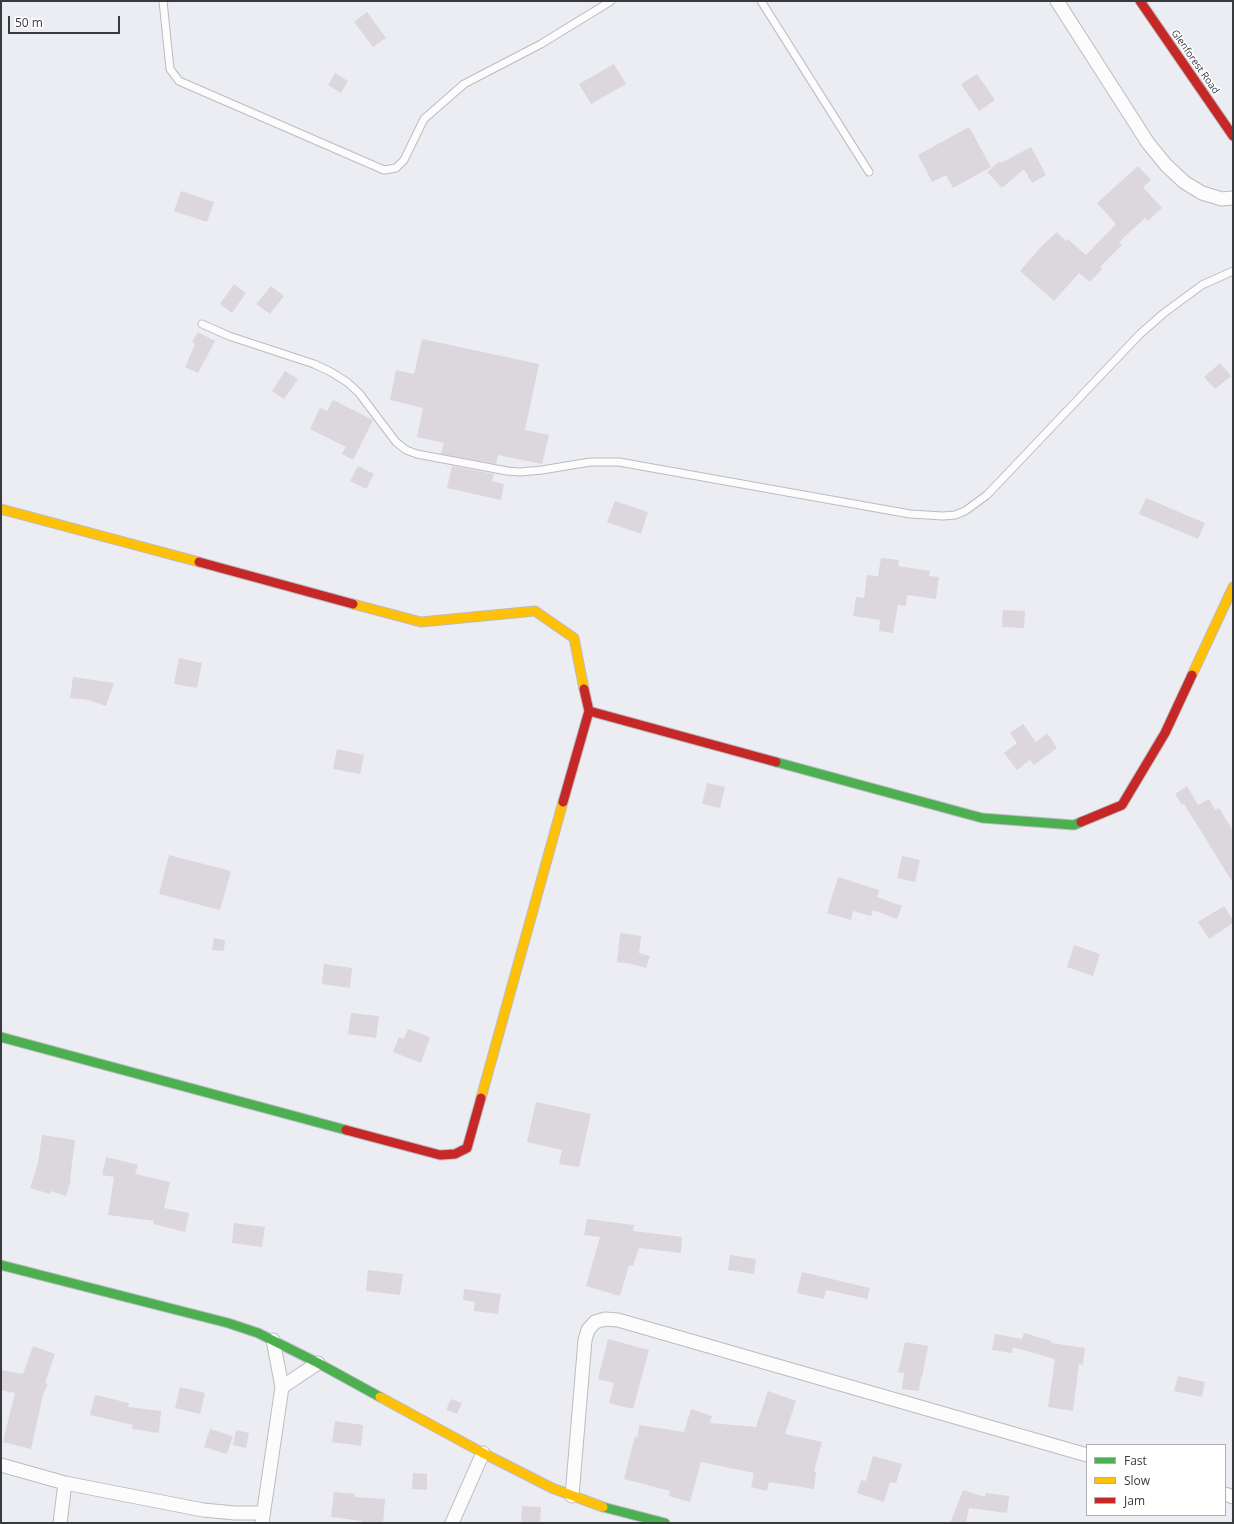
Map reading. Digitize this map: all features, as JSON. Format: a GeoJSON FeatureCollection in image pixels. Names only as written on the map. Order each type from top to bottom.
{"type":"FeatureCollection","features":[{"type":"Feature","properties":{"kind":"street"},"geometry":{"type":"LineString","coordinates":[[1057,1],[1148,143],[1166,165],[1184,182],[1202,194],[1222,199],[1233,198]]}},
{"type":"Feature","properties":{"kind":"street","name":"Glenforest Road"},"geometry":{"type":"LineString","coordinates":[[1140,1],[1233,136]]}},
{"type":"Feature","properties":{"kind":"street"},"geometry":{"type":"LineString","coordinates":[[1,509],[421,622],[535,611],[574,638],[589,711],[467,1148],[455,1154],[440,1155],[1,1037]]}},
{"type":"Feature","properties":{"kind":"street"},"geometry":{"type":"LineString","coordinates":[[589,711],[982,818],[1074,825],[1122,805],[1165,733],[1233,587]]}},
{"type":"Feature","properties":{"kind":"street"},"geometry":{"type":"LineString","coordinates":[[1,1265],[228,1324],[273,1340],[318,1362],[483,1453],[572,1496],[620,1512],[651,1521],[665,1523]]}},
{"type":"Feature","properties":{"kind":"street"},"geometry":{"type":"LineString","coordinates":[[572,1496],[585,1340],[588,1330],[595,1322],[605,1319],[618,1320],[1086,1455]]}},
{"type":"Feature","properties":{"kind":"street"},"geometry":{"type":"LineString","coordinates":[[1,1465],[65,1483],[202,1510],[235,1513],[262,1518],[282,1387],[273,1340]]}},
{"type":"Feature","properties":{"kind":"street"},"geometry":{"type":"LineString","coordinates":[[282,1387],[318,1362]]}},
{"type":"Feature","properties":{"kind":"street"},"geometry":{"type":"LineString","coordinates":[[452,1523],[483,1453]]}},
{"type":"Feature","properties":{"kind":"street"},"geometry":{"type":"LineString","coordinates":[[60,1523],[65,1483]]}},
{"type":"Feature","properties":{"kind":"lane"},"geometry":{"type":"LineString","coordinates":[[163,1],[170,69],[179,81],[384,170],[396,168],[404,160],[424,119],[464,84],[541,44],[611,1]]}},
{"type":"Feature","properties":{"kind":"lane"},"geometry":{"type":"LineString","coordinates":[[761,1],[869,172]]}},
{"type":"Feature","properties":{"kind":"lane"},"geometry":{"type":"LineString","coordinates":[[202,324],[229,336],[314,364],[331,372],[347,382],[358,393],[396,442],[406,450],[417,454],[507,471],[520,472],[603,461],[619,462],[910,514],[943,516],[955,515],[965,511],[987,495],[1140,334],[1164,313],[1202,285],[1233,271]]}},
{"type":"Feature","properties":{"kind":"building"},"geometry":{"type":"Polygon","coordinates":[[[367,12],[386,38],[373,47],[354,22],[367,12]]]}},
{"type":"Feature","properties":{"kind":"building"},"geometry":{"type":"Polygon","coordinates":[[[614,64],[626,84],[591,104],[579,84],[614,64]]]}},
{"type":"Feature","properties":{"kind":"building"},"geometry":{"type":"Polygon","coordinates":[[[335,73],[348,81],[341,93],[328,85],[335,73]]]}},
{"type":"Feature","properties":{"kind":"building"},"geometry":{"type":"Polygon","coordinates":[[[977,74],[995,100],[979,111],[961,84],[977,74]]]}},
{"type":"Feature","properties":{"kind":"building"},"geometry":{"type":"Polygon","coordinates":[[[969,127],[991,167],[953,188],[946,175],[932,182],[918,155],[969,127]]]}},
{"type":"Feature","properties":{"kind":"building"},"geometry":{"type":"Polygon","coordinates":[[[1031,147],[1046,175],[1032,183],[1024,169],[1002,188],[987,172],[1000,161],[1001,163],[1031,147]]]}},
{"type":"Feature","properties":{"kind":"building"},"geometry":{"type":"Polygon","coordinates":[[[1138,166],[1151,180],[1143,187],[1162,208],[1148,221],[1145,218],[1119,242],[1122,245],[1100,267],[1102,269],[1090,282],[1079,273],[1054,301],[1020,271],[1040,248],[1057,232],[1066,241],[1068,239],[1086,255],[1116,224],[1097,203],[1138,166]]]}},
{"type":"Feature","properties":{"kind":"building"},"geometry":{"type":"Polygon","coordinates":[[[181,191],[214,202],[207,222],[174,211],[181,191]]]}},
{"type":"Feature","properties":{"kind":"building"},"geometry":{"type":"Polygon","coordinates":[[[234,284],[246,293],[232,313],[220,304],[234,284]]]}},
{"type":"Feature","properties":{"kind":"building"},"geometry":{"type":"Polygon","coordinates":[[[271,286],[284,296],[270,314],[256,304],[271,286]]]}},
{"type":"Feature","properties":{"kind":"building"},"geometry":{"type":"Polygon","coordinates":[[[198,332],[215,341],[198,373],[185,367],[195,344],[192,342],[198,332]]]}},
{"type":"Feature","properties":{"kind":"building"},"geometry":{"type":"Polygon","coordinates":[[[422,339],[539,364],[525,430],[549,435],[542,464],[498,455],[496,464],[441,454],[444,443],[417,437],[423,408],[390,400],[396,370],[414,374],[422,339]]]}},
{"type":"Feature","properties":{"kind":"building"},"geometry":{"type":"Polygon","coordinates":[[[1220,363],[1231,376],[1215,389],[1204,377],[1220,363]]]}},
{"type":"Feature","properties":{"kind":"building"},"geometry":{"type":"Polygon","coordinates":[[[285,371],[298,379],[284,399],[272,391],[285,371]]]}},
{"type":"Feature","properties":{"kind":"building"},"geometry":{"type":"Polygon","coordinates":[[[333,400],[373,420],[353,460],[342,454],[346,447],[310,429],[320,408],[327,411],[333,400]]]}},
{"type":"Feature","properties":{"kind":"building"},"geometry":{"type":"Polygon","coordinates":[[[358,466],[374,474],[366,489],[350,481],[358,466]]]}},
{"type":"Feature","properties":{"kind":"building"},"geometry":{"type":"Polygon","coordinates":[[[452,466],[494,474],[492,481],[504,484],[501,500],[447,488],[452,466]]]}},
{"type":"Feature","properties":{"kind":"building"},"geometry":{"type":"Polygon","coordinates":[[[1146,498],[1205,523],[1198,539],[1139,514],[1146,498]]]}},
{"type":"Feature","properties":{"kind":"building"},"geometry":{"type":"Polygon","coordinates":[[[615,501],[648,512],[641,534],[607,522],[615,501]]]}},
{"type":"Feature","properties":{"kind":"building"},"geometry":{"type":"Polygon","coordinates":[[[881,558],[899,560],[898,566],[930,571],[929,576],[939,577],[936,599],[907,595],[906,606],[898,605],[893,633],[879,631],[880,620],[853,616],[856,597],[864,598],[867,575],[878,576],[881,558]]]}},
{"type":"Feature","properties":{"kind":"building"},"geometry":{"type":"Polygon","coordinates":[[[1003,610],[1025,611],[1024,628],[1002,627],[1003,610]]]}},
{"type":"Feature","properties":{"kind":"building"},"geometry":{"type":"Polygon","coordinates":[[[179,658],[202,663],[197,688],[174,684],[179,658]]]}},
{"type":"Feature","properties":{"kind":"building"},"geometry":{"type":"Polygon","coordinates":[[[73,677],[114,683],[106,706],[89,700],[70,698],[73,677]]]}},
{"type":"Feature","properties":{"kind":"building"},"geometry":{"type":"Polygon","coordinates":[[[1023,724],[1036,742],[1047,733],[1057,748],[1034,765],[1030,760],[1017,770],[1004,753],[1017,743],[1010,733],[1023,724]]]}},
{"type":"Feature","properties":{"kind":"building"},"geometry":{"type":"Polygon","coordinates":[[[337,749],[364,755],[360,774],[333,769],[337,749]]]}},
{"type":"Feature","properties":{"kind":"building"},"geometry":{"type":"Polygon","coordinates":[[[707,783],[725,787],[720,808],[702,804],[707,783]]]}},
{"type":"Feature","properties":{"kind":"building"},"geometry":{"type":"Polygon","coordinates":[[[1187,786],[1198,805],[1209,799],[1215,810],[1219,808],[1233,831],[1233,883],[1184,804],[1182,805],[1175,794],[1187,786]]]}},
{"type":"Feature","properties":{"kind":"building"},"geometry":{"type":"Polygon","coordinates":[[[169,855],[231,871],[220,910],[159,894],[169,855]]]}},
{"type":"Feature","properties":{"kind":"building"},"geometry":{"type":"Polygon","coordinates":[[[902,856],[920,860],[915,882],[897,878],[902,856]]]}},
{"type":"Feature","properties":{"kind":"building"},"geometry":{"type":"Polygon","coordinates":[[[838,877],[879,890],[877,897],[902,906],[897,919],[873,910],[871,916],[853,911],[851,920],[827,913],[838,877]]]}},
{"type":"Feature","properties":{"kind":"building"},"geometry":{"type":"Polygon","coordinates":[[[1224,906],[1233,920],[1233,923],[1209,939],[1198,922],[1224,906]]]}},
{"type":"Feature","properties":{"kind":"building"},"geometry":{"type":"Polygon","coordinates":[[[620,933],[641,936],[639,953],[650,956],[646,968],[617,962],[620,933]]]}},
{"type":"Feature","properties":{"kind":"building"},"geometry":{"type":"Polygon","coordinates":[[[214,938],[225,940],[224,951],[212,950],[214,938]]]}},
{"type":"Feature","properties":{"kind":"building"},"geometry":{"type":"Polygon","coordinates":[[[1074,945],[1100,954],[1093,976],[1067,967],[1074,945]]]}},
{"type":"Feature","properties":{"kind":"building"},"geometry":{"type":"Polygon","coordinates":[[[324,964],[352,968],[350,988],[322,984],[324,964]]]}},
{"type":"Feature","properties":{"kind":"building"},"geometry":{"type":"Polygon","coordinates":[[[351,1013],[379,1016],[376,1038],[348,1034],[351,1013]]]}},
{"type":"Feature","properties":{"kind":"building"},"geometry":{"type":"Polygon","coordinates":[[[408,1029],[430,1037],[421,1063],[393,1052],[399,1037],[404,1039],[408,1029]]]}},
{"type":"Feature","properties":{"kind":"building"},"geometry":{"type":"Polygon","coordinates":[[[536,1102],[591,1114],[579,1167],[559,1164],[562,1150],[527,1142],[536,1102]]]}},
{"type":"Feature","properties":{"kind":"building"},"geometry":{"type":"Polygon","coordinates":[[[42,1135],[75,1140],[71,1180],[66,1196],[51,1191],[50,1194],[30,1188],[38,1163],[42,1135]]]}},
{"type":"Feature","properties":{"kind":"building"},"geometry":{"type":"Polygon","coordinates":[[[106,1157],[138,1165],[135,1174],[170,1182],[164,1208],[189,1213],[185,1232],[153,1224],[154,1221],[108,1215],[114,1177],[102,1175],[106,1157]]]}},
{"type":"Feature","properties":{"kind":"building"},"geometry":{"type":"Polygon","coordinates":[[[587,1219],[634,1225],[633,1231],[682,1237],[681,1253],[639,1248],[633,1266],[629,1265],[620,1296],[586,1286],[600,1237],[584,1235],[587,1219]]]}},
{"type":"Feature","properties":{"kind":"building"},"geometry":{"type":"Polygon","coordinates":[[[234,1223],[265,1227],[262,1247],[232,1243],[234,1223]]]}},
{"type":"Feature","properties":{"kind":"building"},"geometry":{"type":"Polygon","coordinates":[[[730,1255],[756,1259],[754,1274],[728,1270],[730,1255]]]}},
{"type":"Feature","properties":{"kind":"building"},"geometry":{"type":"Polygon","coordinates":[[[368,1270],[403,1274],[400,1295],[366,1291],[368,1270]]]}},
{"type":"Feature","properties":{"kind":"building"},"geometry":{"type":"Polygon","coordinates":[[[802,1272],[870,1288],[867,1299],[826,1290],[824,1299],[797,1293],[802,1272]]]}},
{"type":"Feature","properties":{"kind":"building"},"geometry":{"type":"Polygon","coordinates":[[[464,1289],[501,1294],[498,1314],[474,1311],[475,1302],[463,1300],[464,1289]]]}},
{"type":"Feature","properties":{"kind":"building"},"geometry":{"type":"Polygon","coordinates":[[[1024,1333],[1051,1341],[1051,1343],[1085,1348],[1083,1365],[1079,1364],[1073,1411],[1048,1407],[1055,1359],[1013,1347],[1012,1353],[992,1350],[995,1334],[1022,1339],[1024,1333]]]}},
{"type":"Feature","properties":{"kind":"building"},"geometry":{"type":"Polygon","coordinates":[[[608,1339],[649,1350],[633,1409],[609,1403],[614,1383],[598,1379],[608,1339]]]}},
{"type":"Feature","properties":{"kind":"building"},"geometry":{"type":"Polygon","coordinates":[[[905,1342],[928,1346],[919,1391],[902,1389],[904,1373],[898,1372],[905,1342]]]}},
{"type":"Feature","properties":{"kind":"building"},"geometry":{"type":"Polygon","coordinates":[[[33,1346],[55,1354],[45,1383],[48,1384],[43,1395],[31,1449],[3,1442],[15,1393],[1,1390],[1,1370],[23,1374],[33,1346]]]}},
{"type":"Feature","properties":{"kind":"building"},"geometry":{"type":"Polygon","coordinates":[[[1178,1376],[1205,1382],[1202,1397],[1174,1391],[1178,1376]]]}},
{"type":"Feature","properties":{"kind":"building"},"geometry":{"type":"Polygon","coordinates":[[[180,1387],[205,1393],[200,1414],[175,1408],[180,1387]]]}},
{"type":"Feature","properties":{"kind":"building"},"geometry":{"type":"Polygon","coordinates":[[[768,1391],[796,1401],[785,1434],[822,1442],[814,1471],[816,1472],[814,1489],[769,1482],[767,1491],[751,1487],[754,1473],[701,1462],[690,1502],[669,1496],[670,1491],[624,1479],[635,1436],[638,1437],[639,1425],[684,1432],[691,1409],[712,1416],[710,1423],[756,1427],[768,1391]]]}},
{"type":"Feature","properties":{"kind":"building"},"geometry":{"type":"Polygon","coordinates":[[[95,1395],[129,1403],[128,1407],[161,1411],[159,1433],[132,1429],[133,1425],[90,1415],[95,1395]]]}},
{"type":"Feature","properties":{"kind":"building"},"geometry":{"type":"Polygon","coordinates":[[[451,1399],[462,1403],[457,1414],[446,1410],[451,1399]]]}},
{"type":"Feature","properties":{"kind":"building"},"geometry":{"type":"Polygon","coordinates":[[[335,1421],[363,1425],[361,1446],[332,1442],[335,1421]]]}},
{"type":"Feature","properties":{"kind":"building"},"geometry":{"type":"Polygon","coordinates":[[[210,1429],[233,1436],[227,1454],[204,1447],[210,1429]]]}},
{"type":"Feature","properties":{"kind":"building"},"geometry":{"type":"Polygon","coordinates":[[[236,1430],[249,1433],[246,1448],[233,1445],[236,1430]]]}},
{"type":"Feature","properties":{"kind":"building"},"geometry":{"type":"Polygon","coordinates":[[[873,1456],[902,1464],[896,1483],[890,1482],[884,1502],[857,1493],[861,1480],[866,1481],[873,1456]]]}},
{"type":"Feature","properties":{"kind":"building"},"geometry":{"type":"Polygon","coordinates":[[[413,1473],[427,1474],[427,1490],[412,1489],[413,1473]]]}},
{"type":"Feature","properties":{"kind":"building"},"geometry":{"type":"Polygon","coordinates":[[[963,1490],[985,1497],[986,1493],[1009,1496],[1007,1513],[969,1508],[966,1523],[950,1523],[963,1490]]]}},
{"type":"Feature","properties":{"kind":"building"},"geometry":{"type":"Polygon","coordinates":[[[334,1492],[355,1494],[354,1497],[385,1499],[383,1523],[362,1523],[362,1521],[331,1517],[334,1492]]]}},
{"type":"Feature","properties":{"kind":"building"},"geometry":{"type":"Polygon","coordinates":[[[522,1506],[541,1507],[540,1523],[521,1523],[522,1506]]]}},
{"type":"Feature","properties":{"kind":"traffic: fast"},"geometry":{"type":"LineString","coordinates":[[776,762],[982,818],[1074,825],[1081,822]]}},
{"type":"Feature","properties":{"kind":"traffic: fast"},"geometry":{"type":"LineString","coordinates":[[1,1037],[346,1130]]}},
{"type":"Feature","properties":{"kind":"traffic: fast"},"geometry":{"type":"LineString","coordinates":[[1,1265],[228,1323],[258,1333],[318,1363],[380,1397]]}},
{"type":"Feature","properties":{"kind":"traffic: fast"},"geometry":{"type":"LineString","coordinates":[[603,1507],[665,1523]]}},
{"type":"Feature","properties":{"kind":"traffic: slow"},"geometry":{"type":"LineString","coordinates":[[1,509],[199,562]]}},
{"type":"Feature","properties":{"kind":"traffic: slow"},"geometry":{"type":"LineString","coordinates":[[1192,675],[1233,587]]}},
{"type":"Feature","properties":{"kind":"traffic: slow"},"geometry":{"type":"LineString","coordinates":[[353,604],[421,622],[535,611],[574,638],[584,689]]}},
{"type":"Feature","properties":{"kind":"traffic: slow"},"geometry":{"type":"LineString","coordinates":[[481,1098],[563,802]]}},
{"type":"Feature","properties":{"kind":"traffic: slow"},"geometry":{"type":"LineString","coordinates":[[380,1397],[483,1453],[552,1488],[603,1507]]}},
{"type":"Feature","properties":{"kind":"traffic: jam"},"geometry":{"type":"LineString","coordinates":[[1140,1],[1233,136]]}},
{"type":"Feature","properties":{"kind":"traffic: jam"},"geometry":{"type":"LineString","coordinates":[[199,562],[353,604]]}},
{"type":"Feature","properties":{"kind":"traffic: jam"},"geometry":{"type":"LineString","coordinates":[[1081,822],[1122,805],[1165,733],[1192,675]]}},
{"type":"Feature","properties":{"kind":"traffic: jam"},"geometry":{"type":"LineString","coordinates":[[584,689],[589,711],[776,762]]}},
{"type":"Feature","properties":{"kind":"traffic: jam"},"geometry":{"type":"LineString","coordinates":[[563,802],[589,711]]}},
{"type":"Feature","properties":{"kind":"traffic: jam"},"geometry":{"type":"LineString","coordinates":[[346,1130],[440,1155],[455,1154],[467,1148],[481,1098]]}}]}
